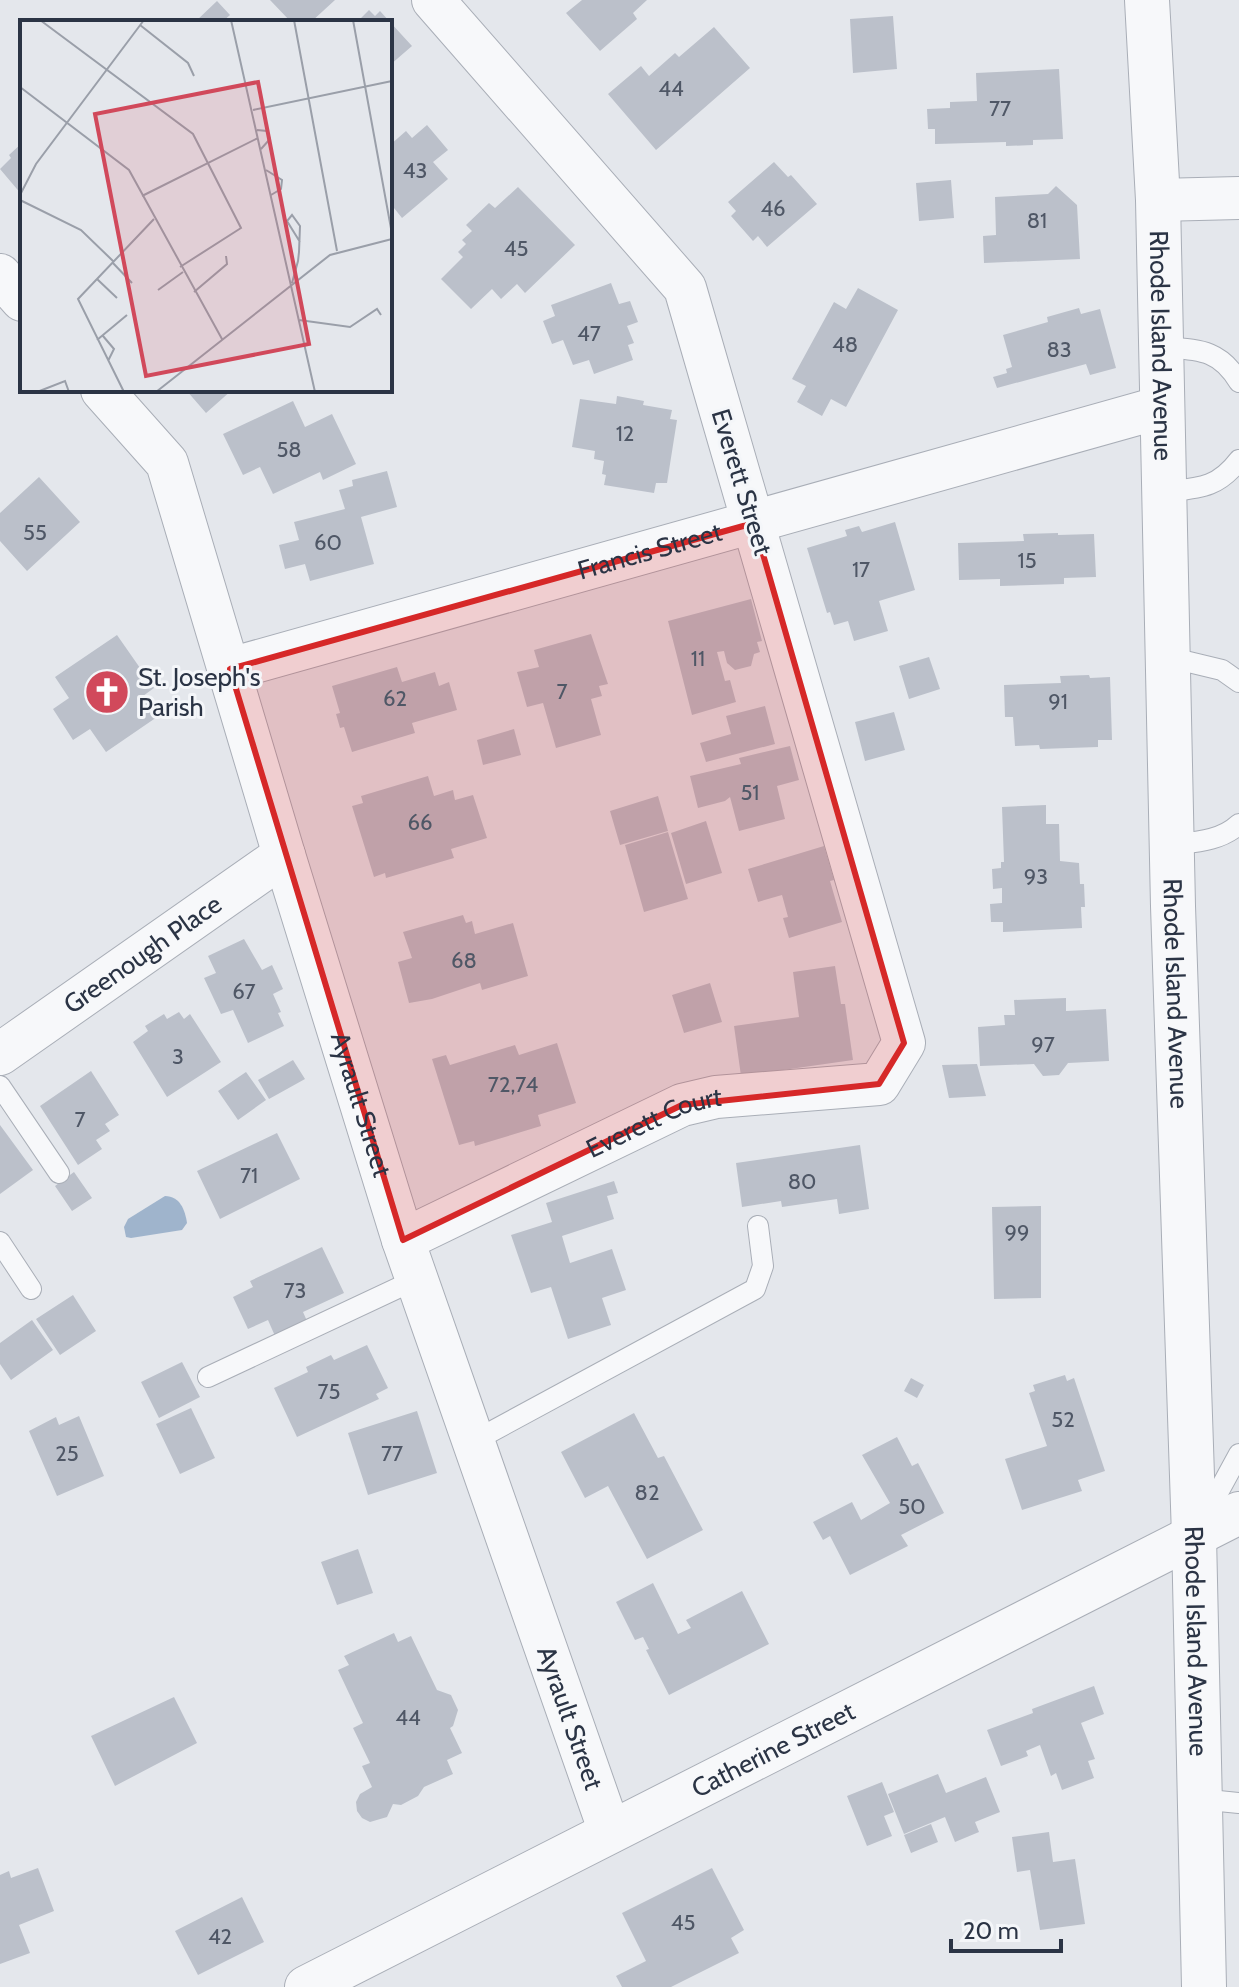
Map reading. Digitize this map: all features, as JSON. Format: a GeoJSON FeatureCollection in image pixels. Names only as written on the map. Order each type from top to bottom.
{"type":"FeatureCollection","features":[{"type":"Feature","properties":{"kind":"street","name":"Everett Street"},"geometry":{"type":"LineString","coordinates":[[433,0],[685,288],[904,1043]]}},
{"type":"Feature","properties":{"kind":"street","name":"Rhode Island Avenue"},"geometry":{"type":"LineString","coordinates":[[1147,0],[1158,200],[1172,845],[1194,1536],[1219,1801],[1204,1987]]}},
{"type":"Feature","properties":{"kind":"street"},"geometry":{"type":"LineString","coordinates":[[1158,200],[1239,198]]}},
{"type":"Feature","properties":{"kind":"street"},"geometry":{"type":"LineString","coordinates":[[0,275],[20,298]]}},
{"type":"Feature","properties":{"kind":"street","name":"Ayrault Street"},"geometry":{"type":"LineString","coordinates":[[104,392],[167,463],[403,1240],[610,1832]]}},
{"type":"Feature","properties":{"kind":"street","name":"Francis Street"},"geometry":{"type":"LineString","coordinates":[[230,669],[1162,407]]}},
{"type":"Feature","properties":{"kind":"street","name":"Greenough Place"},"geometry":{"type":"LineString","coordinates":[[0,1054],[284,855]]}},
{"type":"Feature","properties":{"kind":"street","name":"Everett Court"},"geometry":{"type":"LineString","coordinates":[[403,1240],[682,1105],[716,1097],[879,1084],[904,1043]]}},
{"type":"Feature","properties":{"kind":"street","name":"Catherine Street"},"geometry":{"type":"LineString","coordinates":[[306,1987],[1239,1513]]}},
{"type":"Feature","properties":{"kind":"lane"},"geometry":{"type":"LineString","coordinates":[[1161,347],[1213,354],[1232,370],[1239,382]]}},
{"type":"Feature","properties":{"kind":"lane"},"geometry":{"type":"LineString","coordinates":[[1164,492],[1205,488],[1226,476],[1239,460]]}},
{"type":"Feature","properties":{"kind":"lane"},"geometry":{"type":"LineString","coordinates":[[1168,657],[1222,670],[1239,682]]}},
{"type":"Feature","properties":{"kind":"lane"},"geometry":{"type":"LineString","coordinates":[[1172,845],[1207,840],[1231,832],[1239,824]]}},
{"type":"Feature","properties":{"kind":"lane"},"geometry":{"type":"LineString","coordinates":[[0,1086],[59,1173]]}},
{"type":"Feature","properties":{"kind":"lane"},"geometry":{"type":"LineString","coordinates":[[474,1441],[755,1289],[763,1266],[758,1226]]}},
{"type":"Feature","properties":{"kind":"lane"},"geometry":{"type":"LineString","coordinates":[[0,1242],[31,1289]]}},
{"type":"Feature","properties":{"kind":"lane"},"geometry":{"type":"LineString","coordinates":[[208,1377],[417,1279]]}},
{"type":"Feature","properties":{"kind":"lane"},"geometry":{"type":"LineString","coordinates":[[1194,1536],[1239,1454]]}},
{"type":"Feature","properties":{"kind":"highlighted area"},"geometry":{"type":"Polygon","coordinates":[[[754,523],[904,1043],[879,1084],[682,1105],[403,1240],[230,669],[754,523]]]}},
{"type":"Feature","properties":{"kind":"water"},"geometry":{"type":"Polygon","coordinates":[[[165,1196],[174,1198],[183,1209],[187,1223],[182,1230],[126,1237],[124,1227],[128,1219],[165,1196]]]}},
{"type":"Feature","properties":{"kind":"building"},"geometry":{"type":"Polygon","coordinates":[[[270,0],[335,0],[313,20],[289,20],[270,0]]]}},
{"type":"Feature","properties":{"kind":"building"},"geometry":{"type":"Polygon","coordinates":[[[582,0],[647,0],[633,13],[637,19],[600,51],[566,13],[582,0]]]}},
{"type":"Feature","properties":{"kind":"building"},"geometry":{"type":"Polygon","coordinates":[[[217,1],[230,15],[224,20],[197,20],[217,1]]]}},
{"type":"Feature","properties":{"kind":"building"},"geometry":{"type":"Polygon","coordinates":[[[369,10],[375,16],[380,11],[388,20],[359,20],[369,10]]]}},
{"type":"Feature","properties":{"kind":"building"},"geometry":{"type":"Polygon","coordinates":[[[893,16],[897,69],[853,73],[850,19],[893,16]]]}},
{"type":"Feature","properties":{"kind":"building"},"geometry":{"type":"Polygon","coordinates":[[[392,24],[412,46],[392,63],[392,24]]]}},
{"type":"Feature","properties":{"kind":"building"},"geometry":{"type":"Polygon","coordinates":[[[714,27],[750,68],[656,150],[608,94],[641,66],[649,76],[675,53],[679,57],[714,27]]]}},
{"type":"Feature","properties":{"kind":"building"},"geometry":{"type":"Polygon","coordinates":[[[1059,69],[1063,139],[1033,140],[1033,145],[1006,146],[1006,142],[935,144],[935,129],[928,129],[927,109],[950,108],[950,102],[977,101],[976,73],[1059,69]]]}},
{"type":"Feature","properties":{"kind":"building"},"geometry":{"type":"Polygon","coordinates":[[[427,125],[448,150],[433,162],[448,179],[402,218],[392,206],[392,143],[406,131],[412,138],[427,125]]]}},
{"type":"Feature","properties":{"kind":"building"},"geometry":{"type":"Polygon","coordinates":[[[20,145],[20,193],[0,169],[11,158],[9,155],[20,145]]]}},
{"type":"Feature","properties":{"kind":"building"},"geometry":{"type":"Polygon","coordinates":[[[774,162],[788,177],[791,175],[817,204],[767,247],[758,236],[753,241],[731,216],[736,211],[728,202],[774,162]]]}},
{"type":"Feature","properties":{"kind":"building"},"geometry":{"type":"Polygon","coordinates":[[[951,180],[954,218],[919,221],[916,183],[951,180]]]}},
{"type":"Feature","properties":{"kind":"building"},"geometry":{"type":"Polygon","coordinates":[[[1056,186],[1077,205],[1080,259],[984,263],[983,236],[996,235],[995,197],[1048,194],[1056,186]]]}},
{"type":"Feature","properties":{"kind":"building"},"geometry":{"type":"Polygon","coordinates":[[[518,187],[575,245],[525,293],[517,284],[501,299],[492,289],[471,309],[441,279],[463,257],[458,252],[466,244],[462,240],[472,231],[466,225],[489,203],[495,208],[518,187]]]}},
{"type":"Feature","properties":{"kind":"building"},"geometry":{"type":"Polygon","coordinates":[[[611,283],[619,304],[630,301],[638,322],[627,326],[634,343],[628,345],[633,360],[594,374],[589,360],[573,365],[563,340],[552,344],[543,321],[555,316],[551,305],[611,283]]]}},
{"type":"Feature","properties":{"kind":"building"},"geometry":{"type":"Polygon","coordinates":[[[858,288],[898,310],[846,407],[831,399],[822,416],[797,402],[806,386],[792,379],[834,302],[846,309],[858,288]]]}},
{"type":"Feature","properties":{"kind":"building"},"geometry":{"type":"Polygon","coordinates":[[[1079,308],[1081,314],[1100,309],[1116,368],[1090,375],[1086,364],[997,388],[993,377],[1007,373],[1006,369],[1012,367],[1003,335],[1048,322],[1047,317],[1079,308]]]}},
{"type":"Feature","properties":{"kind":"building"},"geometry":{"type":"Polygon","coordinates":[[[188,392],[230,392],[206,413],[188,392]]]}},
{"type":"Feature","properties":{"kind":"building"},"geometry":{"type":"Polygon","coordinates":[[[617,396],[672,410],[670,419],[677,420],[667,483],[656,483],[654,493],[604,485],[604,461],[594,459],[595,451],[572,447],[580,399],[616,404],[617,396]]]}},
{"type":"Feature","properties":{"kind":"building"},"geometry":{"type":"Polygon","coordinates":[[[293,401],[305,427],[332,414],[356,464],[323,480],[320,472],[273,494],[260,467],[243,475],[223,434],[293,401]]]}},
{"type":"Feature","properties":{"kind":"building"},"geometry":{"type":"Polygon","coordinates":[[[387,471],[397,507],[361,517],[374,564],[310,581],[305,564],[285,569],[279,545],[299,540],[294,522],[345,509],[339,490],[353,486],[352,480],[387,471]]]}},
{"type":"Feature","properties":{"kind":"building"},"geometry":{"type":"Polygon","coordinates":[[[39,477],[80,522],[27,571],[0,541],[0,513],[39,477]]]}},
{"type":"Feature","properties":{"kind":"building"},"geometry":{"type":"Polygon","coordinates":[[[895,522],[915,590],[879,601],[888,631],[854,641],[848,621],[834,625],[830,612],[827,613],[807,548],[847,536],[845,530],[859,526],[862,532],[895,522]]]}},
{"type":"Feature","properties":{"kind":"building"},"geometry":{"type":"Polygon","coordinates":[[[1023,534],[1094,534],[1096,577],[1064,578],[1064,584],[1000,586],[1000,579],[959,580],[958,543],[1024,541],[1023,534]]]}},
{"type":"Feature","properties":{"kind":"building"},"geometry":{"type":"Polygon","coordinates":[[[751,599],[762,641],[757,642],[760,652],[754,654],[751,666],[735,670],[727,663],[724,651],[717,652],[725,681],[730,680],[736,702],[692,715],[668,621],[751,599]]]}},
{"type":"Feature","properties":{"kind":"building"},"geometry":{"type":"Polygon","coordinates":[[[591,634],[608,684],[599,686],[602,696],[591,699],[601,735],[556,748],[543,703],[527,707],[517,672],[539,667],[534,650],[591,634]]]}},
{"type":"Feature","properties":{"kind":"building","name":"St. Joseph's Parish"},"geometry":{"type":"Polygon","coordinates":[[[117,635],[154,688],[143,696],[157,717],[106,752],[90,729],[73,740],[53,709],[69,698],[55,677],[117,635]]]}},
{"type":"Feature","properties":{"kind":"building"},"geometry":{"type":"Polygon","coordinates":[[[929,657],[940,689],[909,699],[899,666],[929,657]]]}},
{"type":"Feature","properties":{"kind":"building"},"geometry":{"type":"Polygon","coordinates":[[[397,667],[402,682],[435,672],[439,686],[449,682],[457,710],[412,723],[415,733],[352,752],[344,727],[340,728],[336,714],[340,713],[332,686],[397,667]]]}},
{"type":"Feature","properties":{"kind":"building"},"geometry":{"type":"Polygon","coordinates":[[[1089,675],[1090,678],[1110,677],[1112,740],[1098,740],[1098,747],[1040,749],[1039,745],[1015,746],[1013,717],[1005,717],[1004,685],[1061,683],[1060,676],[1089,675]]]}},
{"type":"Feature","properties":{"kind":"building"},"geometry":{"type":"Polygon","coordinates":[[[765,706],[775,744],[706,762],[700,743],[731,734],[726,716],[765,706]]]}},
{"type":"Feature","properties":{"kind":"building"},"geometry":{"type":"Polygon","coordinates":[[[894,712],[905,750],[865,761],[855,722],[894,712]]]}},
{"type":"Feature","properties":{"kind":"building"},"geometry":{"type":"Polygon","coordinates":[[[514,729],[521,755],[483,765],[477,740],[514,729]]]}},
{"type":"Feature","properties":{"kind":"building"},"geometry":{"type":"Polygon","coordinates":[[[790,746],[799,780],[777,786],[785,819],[739,831],[730,797],[698,808],[690,776],[741,764],[739,758],[790,746]]]}},
{"type":"Feature","properties":{"kind":"building"},"geometry":{"type":"Polygon","coordinates":[[[428,776],[434,796],[453,790],[455,800],[473,795],[487,838],[451,849],[454,858],[386,878],[385,873],[374,877],[352,806],[363,803],[361,796],[428,776]]]}},
{"type":"Feature","properties":{"kind":"building"},"geometry":{"type":"Polygon","coordinates":[[[658,796],[668,831],[620,845],[610,811],[658,796]]]}},
{"type":"Feature","properties":{"kind":"building"},"geometry":{"type":"Polygon","coordinates":[[[1046,805],[1046,824],[1059,824],[1060,861],[1079,863],[1080,884],[1084,884],[1082,928],[1003,932],[1003,922],[991,922],[990,904],[1002,903],[1002,888],[993,889],[992,869],[1001,868],[1001,862],[1004,862],[1002,807],[1046,805]]]}},
{"type":"Feature","properties":{"kind":"building"},"geometry":{"type":"Polygon","coordinates":[[[706,821],[722,873],[686,884],[671,833],[706,821]]]}},
{"type":"Feature","properties":{"kind":"building"},"geometry":{"type":"Polygon","coordinates":[[[668,832],[688,899],[644,912],[625,845],[668,832]]]}},
{"type":"Feature","properties":{"kind":"building"},"geometry":{"type":"Polygon","coordinates":[[[824,846],[842,922],[789,938],[783,918],[788,917],[782,895],[758,902],[748,869],[824,846]]]}},
{"type":"Feature","properties":{"kind":"building"},"geometry":{"type":"Polygon","coordinates":[[[463,915],[466,923],[472,921],[475,934],[513,923],[528,976],[482,990],[480,983],[409,1003],[398,962],[412,958],[403,932],[463,915]]]}},
{"type":"Feature","properties":{"kind":"building"},"geometry":{"type":"Polygon","coordinates":[[[244,939],[262,970],[272,965],[283,989],[273,994],[284,1026],[248,1043],[233,1010],[221,1014],[204,978],[216,973],[208,956],[244,939]]]}},
{"type":"Feature","properties":{"kind":"building"},"geometry":{"type":"Polygon","coordinates":[[[835,966],[841,1004],[845,1004],[853,1060],[741,1076],[734,1026],[799,1017],[793,972],[835,966]]]}},
{"type":"Feature","properties":{"kind":"building"},"geometry":{"type":"Polygon","coordinates":[[[710,983],[722,1022],[684,1033],[672,995],[710,983]]]}},
{"type":"Feature","properties":{"kind":"building"},"geometry":{"type":"Polygon","coordinates":[[[1066,998],[1066,1011],[1106,1009],[1109,1061],[1068,1063],[1059,1075],[1043,1076],[1034,1064],[980,1066],[978,1027],[1005,1025],[1004,1015],[1015,1015],[1014,1000],[1066,998]]]}},
{"type":"Feature","properties":{"kind":"building"},"geometry":{"type":"Polygon","coordinates":[[[179,1012],[184,1019],[190,1014],[221,1062],[167,1097],[133,1042],[148,1031],[145,1026],[164,1014],[167,1019],[179,1012]]]}},
{"type":"Feature","properties":{"kind":"building"},"geometry":{"type":"Polygon","coordinates":[[[557,1043],[576,1103],[538,1115],[541,1126],[475,1146],[474,1141],[459,1145],[432,1059],[446,1055],[450,1065],[515,1045],[519,1055],[557,1043]]]}},
{"type":"Feature","properties":{"kind":"building"},"geometry":{"type":"Polygon","coordinates":[[[293,1060],[305,1079],[269,1099],[258,1080],[293,1060]]]}},
{"type":"Feature","properties":{"kind":"building"},"geometry":{"type":"Polygon","coordinates":[[[977,1064],[986,1096],[949,1098],[942,1065],[977,1064]]]}},
{"type":"Feature","properties":{"kind":"building"},"geometry":{"type":"Polygon","coordinates":[[[91,1071],[119,1115],[105,1124],[110,1131],[96,1140],[102,1149],[78,1165],[40,1106],[91,1071]]]}},
{"type":"Feature","properties":{"kind":"building"},"geometry":{"type":"Polygon","coordinates":[[[246,1072],[266,1100],[238,1120],[218,1091],[246,1072]]]}},
{"type":"Feature","properties":{"kind":"building"},"geometry":{"type":"Polygon","coordinates":[[[0,1125],[33,1170],[0,1194],[0,1125]]]}},
{"type":"Feature","properties":{"kind":"building"},"geometry":{"type":"Polygon","coordinates":[[[277,1133],[300,1179],[220,1219],[197,1171],[277,1133]]]}},
{"type":"Feature","properties":{"kind":"building"},"geometry":{"type":"Polygon","coordinates":[[[860,1145],[869,1209],[839,1214],[837,1199],[782,1207],[781,1201],[742,1207],[736,1163],[860,1145]]]}},
{"type":"Feature","properties":{"kind":"building"},"geometry":{"type":"Polygon","coordinates":[[[74,1172],[92,1198],[72,1211],[55,1186],[74,1172]]]}},
{"type":"Feature","properties":{"kind":"building"},"geometry":{"type":"Polygon","coordinates":[[[614,1181],[618,1193],[607,1196],[614,1219],[562,1236],[570,1263],[612,1249],[626,1290],[602,1298],[611,1325],[568,1339],[551,1287],[531,1293],[511,1235],[552,1222],[546,1203],[614,1181]]]}},
{"type":"Feature","properties":{"kind":"building"},"geometry":{"type":"Polygon","coordinates":[[[1041,1206],[1041,1298],[994,1299],[992,1207],[1041,1206]]]}},
{"type":"Feature","properties":{"kind":"building"},"geometry":{"type":"Polygon","coordinates":[[[322,1247],[344,1293],[303,1312],[307,1321],[275,1336],[268,1320],[248,1329],[233,1297],[253,1287],[250,1281],[322,1247]]]}},
{"type":"Feature","properties":{"kind":"building"},"geometry":{"type":"Polygon","coordinates":[[[73,1295],[96,1331],[60,1355],[36,1319],[73,1295]]]}},
{"type":"Feature","properties":{"kind":"building"},"geometry":{"type":"Polygon","coordinates":[[[32,1320],[53,1350],[11,1380],[0,1364],[0,1343],[32,1320]]]}},
{"type":"Feature","properties":{"kind":"building"},"geometry":{"type":"Polygon","coordinates":[[[367,1345],[388,1388],[376,1394],[379,1399],[297,1437],[274,1388],[308,1372],[306,1367],[331,1355],[334,1360],[367,1345]]]}},
{"type":"Feature","properties":{"kind":"building"},"geometry":{"type":"Polygon","coordinates":[[[182,1362],[200,1397],[159,1418],[141,1382],[182,1362]]]}},
{"type":"Feature","properties":{"kind":"building"},"geometry":{"type":"Polygon","coordinates":[[[1065,1375],[1067,1381],[1074,1378],[1105,1471],[1078,1480],[1082,1491],[1022,1510],[1005,1459],[1047,1446],[1029,1393],[1035,1391],[1033,1385],[1065,1375]]]}},
{"type":"Feature","properties":{"kind":"building"},"geometry":{"type":"Polygon","coordinates":[[[911,1378],[924,1385],[917,1398],[904,1391],[911,1378]]]}},
{"type":"Feature","properties":{"kind":"building"},"geometry":{"type":"Polygon","coordinates":[[[191,1408],[215,1458],[180,1474],[156,1424],[191,1408]]]}},
{"type":"Feature","properties":{"kind":"building"},"geometry":{"type":"Polygon","coordinates":[[[417,1411],[437,1473],[368,1495],[348,1433],[417,1411]]]}},
{"type":"Feature","properties":{"kind":"building"},"geometry":{"type":"Polygon","coordinates":[[[634,1413],[658,1458],[664,1456],[703,1530],[647,1559],[608,1486],[585,1498],[561,1452],[634,1413]]]}},
{"type":"Feature","properties":{"kind":"building"},"geometry":{"type":"Polygon","coordinates":[[[79,1416],[104,1476],[57,1496],[29,1431],[56,1417],[59,1425],[79,1416]]]}},
{"type":"Feature","properties":{"kind":"building"},"geometry":{"type":"Polygon","coordinates":[[[897,1437],[912,1466],[918,1463],[944,1513],[901,1535],[908,1546],[850,1575],[830,1536],[823,1540],[813,1522],[852,1502],[861,1520],[890,1503],[862,1455],[897,1437]]]}},
{"type":"Feature","properties":{"kind":"building"},"geometry":{"type":"Polygon","coordinates":[[[358,1549],[373,1593],[337,1605],[321,1562],[358,1549]]]}},
{"type":"Feature","properties":{"kind":"building"},"geometry":{"type":"Polygon","coordinates":[[[653,1583],[678,1634],[691,1628],[686,1620],[742,1591],[769,1644],[669,1695],[646,1650],[649,1649],[643,1637],[635,1640],[616,1602],[653,1583]]]}},
{"type":"Feature","properties":{"kind":"building"},"geometry":{"type":"Polygon","coordinates":[[[394,1633],[398,1642],[411,1636],[437,1690],[451,1695],[458,1710],[450,1728],[462,1753],[447,1760],[453,1774],[424,1787],[418,1796],[401,1805],[393,1804],[387,1817],[370,1822],[357,1811],[356,1802],[360,1794],[372,1787],[362,1766],[370,1763],[353,1728],[363,1723],[338,1670],[349,1665],[344,1656],[394,1633]]]}},
{"type":"Feature","properties":{"kind":"building"},"geometry":{"type":"Polygon","coordinates":[[[1094,1686],[1104,1714],[1081,1723],[1095,1759],[1088,1761],[1094,1778],[1062,1790],[1056,1773],[1051,1776],[1040,1745],[1026,1751],[1028,1756],[1001,1766],[987,1730],[1094,1686]]]}},
{"type":"Feature","properties":{"kind":"building"},"geometry":{"type":"Polygon","coordinates":[[[174,1697],[197,1743],[115,1786],[91,1736],[174,1697]]]}},
{"type":"Feature","properties":{"kind":"building"},"geometry":{"type":"Polygon","coordinates":[[[938,1774],[946,1793],[986,1777],[1000,1812],[975,1822],[979,1832],[955,1842],[945,1817],[904,1834],[888,1794],[938,1774]]]}},
{"type":"Feature","properties":{"kind":"building"},"geometry":{"type":"Polygon","coordinates":[[[882,1782],[894,1812],[884,1816],[892,1836],[867,1846],[847,1796],[882,1782]]]}},
{"type":"Feature","properties":{"kind":"building"},"geometry":{"type":"Polygon","coordinates":[[[931,1824],[938,1842],[911,1853],[904,1835],[931,1824]]]}},
{"type":"Feature","properties":{"kind":"building"},"geometry":{"type":"Polygon","coordinates":[[[1049,1832],[1053,1862],[1075,1859],[1085,1924],[1040,1930],[1030,1870],[1017,1872],[1012,1837],[1049,1832]]]}},
{"type":"Feature","properties":{"kind":"building"},"geometry":{"type":"Polygon","coordinates":[[[38,1868],[54,1911],[19,1925],[30,1953],[0,1964],[0,1875],[9,1871],[11,1878],[38,1868]]]}},
{"type":"Feature","properties":{"kind":"building"},"geometry":{"type":"Polygon","coordinates":[[[712,1868],[744,1930],[731,1938],[739,1953],[671,1987],[622,1987],[616,1976],[646,1961],[622,1913],[712,1868]]]}},
{"type":"Feature","properties":{"kind":"building"},"geometry":{"type":"Polygon","coordinates":[[[242,1897],[264,1942],[198,1975],[175,1931],[242,1897]]]}},
{"type":"Feature","properties":{"kind":"place","name":"St. Joseph's Parish"},"geometry":{"type":"Point","coordinates":[107,692]}}]}
